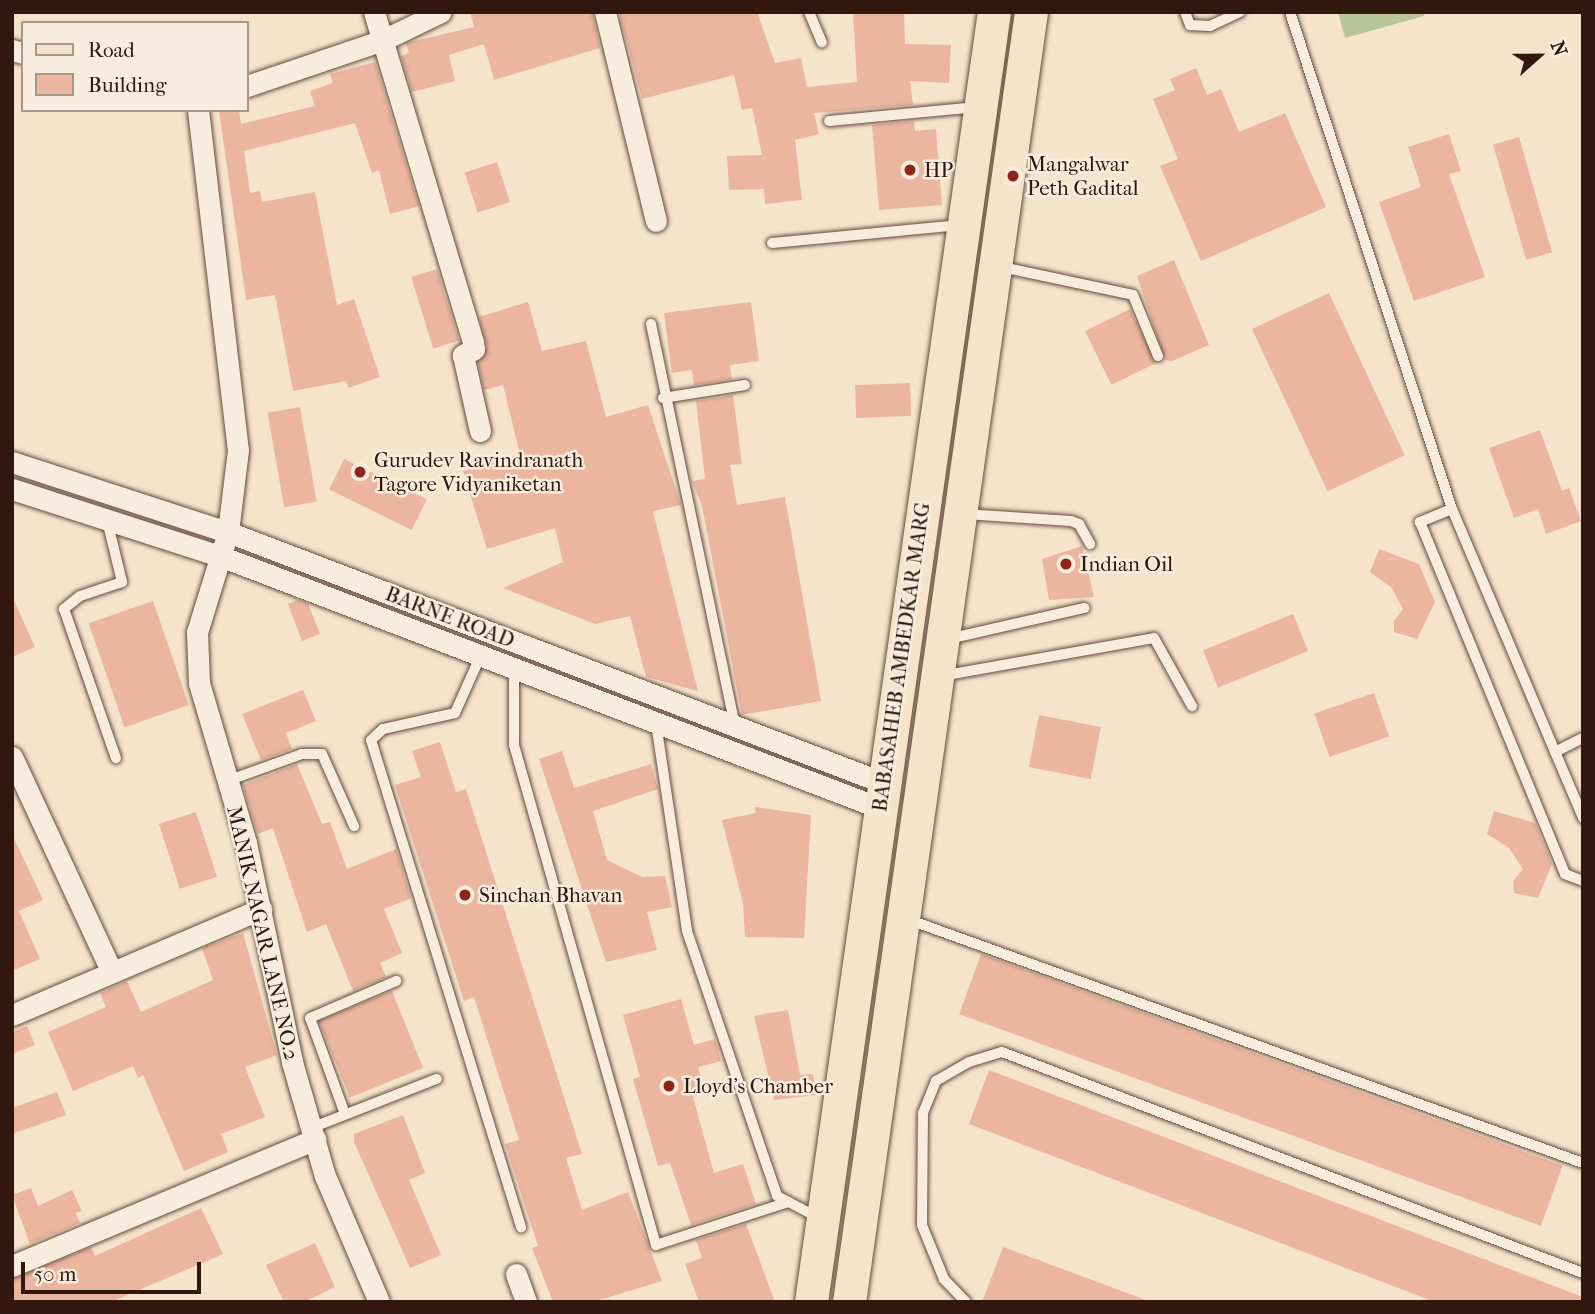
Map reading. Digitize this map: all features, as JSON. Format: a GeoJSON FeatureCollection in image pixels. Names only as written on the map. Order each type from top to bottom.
{"type":"FeatureCollection","features":[{"type":"Feature","properties":{"kind":"main road","name":"BABASAHEB AMBEDKAR MARG"},"geometry":{"type":"LineString","coordinates":[[811,1302],[993,12]]}},
{"type":"Feature","properties":{"kind":"main road","name":"BABASAHEB AMBEDKAR MARG"},"geometry":{"type":"LineString","coordinates":[[849,1302],[901,917],[1031,12]]}},
{"type":"Feature","properties":{"kind":"street"},"geometry":{"type":"LineString","coordinates":[[373,12],[474,349],[463,355],[480,431]]}},
{"type":"Feature","properties":{"kind":"street"},"geometry":{"type":"LineString","coordinates":[[248,86],[383,40],[420,17],[441,12]]}},
{"type":"Feature","properties":{"kind":"street"},"geometry":{"type":"LineString","coordinates":[[604,12],[656,221]]}},
{"type":"Feature","properties":{"kind":"street","name":"MANIK NAGAR LANE NO.2"},"geometry":{"type":"LineString","coordinates":[[198,112],[238,450],[228,532],[197,632],[199,683],[261,909],[292,1062],[313,1133],[379,1302]]}},
{"type":"Feature","properties":{"kind":"street","name":"BARNE ROAD"},"geometry":{"type":"LineString","coordinates":[[12,462],[228,532],[735,726],[882,796]]}},
{"type":"Feature","properties":{"kind":"street","name":"BARNE ROAD"},"geometry":{"type":"LineString","coordinates":[[12,489],[220,556],[656,723],[882,796]]}},
{"type":"Feature","properties":{"kind":"street"},"geometry":{"type":"LineString","coordinates":[[12,757],[113,972]]}},
{"type":"Feature","properties":{"kind":"street"},"geometry":{"type":"LineString","coordinates":[[12,1015],[261,909]]}},
{"type":"Feature","properties":{"kind":"street"},"geometry":{"type":"LineString","coordinates":[[12,1266],[313,1133]]}},
{"type":"Feature","properties":{"kind":"street"},"geometry":{"type":"LineString","coordinates":[[516,1274],[526,1302]]}},
{"type":"Feature","properties":{"kind":"lane"},"geometry":{"type":"LineString","coordinates":[[808,12],[822,42]]}},
{"type":"Feature","properties":{"kind":"lane"},"geometry":{"type":"LineString","coordinates":[[1185,12],[1189,25],[1210,26],[1240,12]]}},
{"type":"Feature","properties":{"kind":"lane"},"geometry":{"type":"LineString","coordinates":[[1290,12],[1452,509],[1583,818]]}},
{"type":"Feature","properties":{"kind":"lane"},"geometry":{"type":"LineString","coordinates":[[829,121],[980,107]]}},
{"type":"Feature","properties":{"kind":"lane"},"geometry":{"type":"LineString","coordinates":[[772,243],[963,224]]}},
{"type":"Feature","properties":{"kind":"lane"},"geometry":{"type":"LineString","coordinates":[[995,265],[1133,295],[1158,356]]}},
{"type":"Feature","properties":{"kind":"lane"},"geometry":{"type":"LineString","coordinates":[[651,324],[663,398],[735,726]]}},
{"type":"Feature","properties":{"kind":"lane"},"geometry":{"type":"LineString","coordinates":[[663,398],[746,385]]}},
{"type":"Feature","properties":{"kind":"lane"},"geometry":{"type":"LineString","coordinates":[[1452,509],[1420,522],[1565,874],[1583,881]]}},
{"type":"Feature","properties":{"kind":"lane"},"geometry":{"type":"LineString","coordinates":[[959,514],[1071,521],[1079,524],[1090,544]]}},
{"type":"Feature","properties":{"kind":"lane"},"geometry":{"type":"LineString","coordinates":[[107,520],[122,582],[80,596],[64,609],[116,758]]}},
{"type":"Feature","properties":{"kind":"lane"},"geometry":{"type":"LineString","coordinates":[[941,640],[1085,608]]}},
{"type":"Feature","properties":{"kind":"lane"},"geometry":{"type":"LineString","coordinates":[[935,677],[1154,638],[1192,706]]}},
{"type":"Feature","properties":{"kind":"lane"},"geometry":{"type":"LineString","coordinates":[[480,657],[455,713],[383,729],[371,740],[522,1227]]}},
{"type":"Feature","properties":{"kind":"lane"},"geometry":{"type":"LineString","coordinates":[[514,670],[514,745],[656,1245],[788,1202]]}},
{"type":"Feature","properties":{"kind":"lane"},"geometry":{"type":"LineString","coordinates":[[656,723],[687,931],[776,1196],[821,1220]]}},
{"type":"Feature","properties":{"kind":"lane"},"geometry":{"type":"LineString","coordinates":[[1555,752],[1583,738]]}},
{"type":"Feature","properties":{"kind":"lane"},"geometry":{"type":"LineString","coordinates":[[228,781],[302,754],[322,754],[354,826]]}},
{"type":"Feature","properties":{"kind":"lane"},"geometry":{"type":"LineString","coordinates":[[901,917],[1583,1163]]}},
{"type":"Feature","properties":{"kind":"lane"},"geometry":{"type":"LineString","coordinates":[[345,1114],[310,1018],[396,981]]}},
{"type":"Feature","properties":{"kind":"lane"},"geometry":{"type":"LineString","coordinates":[[966,1302],[944,1279],[922,1225],[923,1113],[936,1081],[969,1062],[1002,1052],[1583,1273]]}},
{"type":"Feature","properties":{"kind":"lane"},"geometry":{"type":"LineString","coordinates":[[313,1133],[345,1114],[436,1079]]}},
{"type":"Feature","properties":{"kind":"green space"},"geometry":{"type":"Polygon","coordinates":[[[1338,12],[1423,12],[1424,16],[1345,38],[1338,12]]]}},
{"type":"Feature","properties":{"kind":"building"},"geometry":{"type":"Polygon","coordinates":[[[470,12],[592,12],[600,48],[494,80],[484,44],[449,55],[455,81],[412,92],[401,56],[409,53],[406,43],[474,27],[470,12]]]}},
{"type":"Feature","properties":{"kind":"building"},"geometry":{"type":"Polygon","coordinates":[[[619,12],[757,12],[775,63],[801,58],[807,87],[857,82],[853,12],[904,12],[905,44],[951,45],[949,83],[910,81],[913,105],[814,113],[819,134],[795,140],[802,200],[765,204],[764,189],[729,190],[727,156],[762,155],[752,108],[742,110],[734,75],[642,99],[619,12]]]}},
{"type":"Feature","properties":{"kind":"building"},"geometry":{"type":"Polygon","coordinates":[[[375,62],[419,206],[390,214],[379,170],[372,173],[355,123],[244,151],[250,193],[260,191],[262,202],[315,192],[337,305],[354,299],[380,377],[348,388],[346,381],[293,391],[275,295],[246,300],[219,112],[239,112],[241,124],[315,106],[310,91],[333,83],[330,74],[375,62]]]}},
{"type":"Feature","properties":{"kind":"building"},"geometry":{"type":"Polygon","coordinates":[[[1196,68],[1207,95],[1221,89],[1239,132],[1285,113],[1326,207],[1201,261],[1160,166],[1178,159],[1153,99],[1175,90],[1170,79],[1196,68]]]}},
{"type":"Feature","properties":{"kind":"building"},"geometry":{"type":"Polygon","coordinates":[[[914,121],[915,131],[936,129],[942,205],[879,210],[872,125],[914,121]]]}},
{"type":"Feature","properties":{"kind":"building"},"geometry":{"type":"Polygon","coordinates":[[[1449,134],[1461,171],[1449,174],[1485,277],[1414,301],[1379,202],[1421,187],[1408,147],[1449,134]]]}},
{"type":"Feature","properties":{"kind":"building"},"geometry":{"type":"Polygon","coordinates":[[[1519,137],[1552,252],[1526,260],[1493,144],[1519,137]]]}},
{"type":"Feature","properties":{"kind":"building"},"geometry":{"type":"Polygon","coordinates":[[[497,162],[510,202],[478,212],[465,173],[497,162]]]}},
{"type":"Feature","properties":{"kind":"building"},"geometry":{"type":"Polygon","coordinates":[[[1174,260],[1209,345],[1172,361],[1165,360],[1137,276],[1174,260]]]}},
{"type":"Feature","properties":{"kind":"building"},"geometry":{"type":"Polygon","coordinates":[[[437,269],[459,341],[433,349],[411,277],[437,269]]]}},
{"type":"Feature","properties":{"kind":"building"},"geometry":{"type":"Polygon","coordinates":[[[1329,293],[1405,455],[1328,491],[1252,329],[1329,293]]]}},
{"type":"Feature","properties":{"kind":"building"},"geometry":{"type":"Polygon","coordinates":[[[528,302],[542,351],[586,341],[606,417],[648,405],[681,505],[653,511],[698,691],[646,677],[630,616],[595,624],[503,588],[563,562],[555,528],[487,549],[463,471],[520,454],[503,385],[484,390],[478,362],[487,347],[479,317],[528,302]]]}},
{"type":"Feature","properties":{"kind":"building"},"geometry":{"type":"Polygon","coordinates":[[[751,302],[759,361],[730,365],[732,379],[694,385],[692,370],[672,373],[664,313],[751,302]]]}},
{"type":"Feature","properties":{"kind":"building"},"geometry":{"type":"Polygon","coordinates":[[[1130,309],[1156,363],[1111,385],[1085,331],[1130,309]]]}},
{"type":"Feature","properties":{"kind":"building"},"geometry":{"type":"Polygon","coordinates":[[[910,383],[911,416],[856,418],[855,385],[910,383]]]}},
{"type":"Feature","properties":{"kind":"building"},"geometry":{"type":"Polygon","coordinates":[[[733,395],[742,464],[730,465],[737,505],[785,497],[821,701],[742,715],[702,506],[692,481],[705,479],[696,401],[733,395]]]}},
{"type":"Feature","properties":{"kind":"building"},"geometry":{"type":"Polygon","coordinates":[[[300,407],[317,502],[284,507],[268,413],[300,407]]]}},
{"type":"Feature","properties":{"kind":"building"},"geometry":{"type":"Polygon","coordinates":[[[1540,430],[1562,491],[1569,488],[1581,521],[1546,534],[1538,509],[1514,518],[1489,448],[1540,430]]]}},
{"type":"Feature","properties":{"kind":"building"},"geometry":{"type":"Polygon","coordinates":[[[344,459],[427,499],[412,530],[329,490],[344,459]]]}},
{"type":"Feature","properties":{"kind":"building"},"geometry":{"type":"Polygon","coordinates":[[[1082,546],[1094,597],[1049,600],[1042,559],[1082,546]]]}},
{"type":"Feature","properties":{"kind":"building"},"geometry":{"type":"Polygon","coordinates":[[[1379,549],[1419,564],[1435,602],[1417,639],[1394,632],[1394,621],[1403,609],[1391,587],[1370,572],[1379,549]]]}},
{"type":"Feature","properties":{"kind":"building"},"geometry":{"type":"Polygon","coordinates":[[[12,596],[35,647],[12,657],[12,596]]]}},
{"type":"Feature","properties":{"kind":"building"},"geometry":{"type":"Polygon","coordinates":[[[298,600],[308,604],[320,634],[302,641],[288,604],[298,600]]]}},
{"type":"Feature","properties":{"kind":"building"},"geometry":{"type":"Polygon","coordinates":[[[153,601],[189,705],[125,727],[89,623],[153,601]]]}},
{"type":"Feature","properties":{"kind":"building"},"geometry":{"type":"Polygon","coordinates":[[[1293,614],[1308,651],[1218,687],[1203,650],[1293,614]]]}},
{"type":"Feature","properties":{"kind":"building"},"geometry":{"type":"Polygon","coordinates":[[[303,690],[316,721],[286,733],[292,749],[261,760],[242,714],[303,690]]]}},
{"type":"Feature","properties":{"kind":"building"},"geometry":{"type":"Polygon","coordinates":[[[1374,693],[1389,736],[1329,757],[1314,714],[1374,693]]]}},
{"type":"Feature","properties":{"kind":"building"},"geometry":{"type":"Polygon","coordinates":[[[1039,715],[1101,727],[1091,779],[1029,767],[1039,715]]]}},
{"type":"Feature","properties":{"kind":"building","name":"Sinchan Bhavan"},"geometry":{"type":"Polygon","coordinates":[[[440,742],[456,792],[466,789],[582,1154],[566,1158],[582,1210],[628,1192],[662,1281],[593,1302],[553,1302],[532,1248],[538,1246],[505,1144],[519,1140],[474,997],[464,1001],[395,785],[421,777],[412,751],[440,742]]]}},
{"type":"Feature","properties":{"kind":"building"},"geometry":{"type":"Polygon","coordinates":[[[562,751],[574,788],[651,764],[658,789],[593,811],[607,860],[642,877],[665,876],[672,907],[647,912],[657,950],[606,962],[539,759],[562,751]]]}},
{"type":"Feature","properties":{"kind":"building"},"geometry":{"type":"Polygon","coordinates":[[[297,764],[322,824],[330,822],[347,869],[396,849],[411,898],[384,909],[402,953],[380,963],[386,977],[353,991],[326,924],[307,932],[273,828],[258,834],[243,785],[297,764]]]}},
{"type":"Feature","properties":{"kind":"building"},"geometry":{"type":"Polygon","coordinates":[[[755,807],[811,815],[804,938],[745,937],[743,903],[722,820],[756,813],[755,807]]]}},
{"type":"Feature","properties":{"kind":"building"},"geometry":{"type":"Polygon","coordinates":[[[1494,811],[1535,823],[1552,864],[1538,898],[1514,893],[1513,881],[1523,869],[1509,848],[1487,834],[1494,811]]]}},
{"type":"Feature","properties":{"kind":"building"},"geometry":{"type":"Polygon","coordinates":[[[196,812],[217,877],[180,889],[159,824],[196,812]]]}},
{"type":"Feature","properties":{"kind":"building"},"geometry":{"type":"Polygon","coordinates":[[[12,834],[43,900],[19,911],[40,959],[12,971],[12,834]]]}},
{"type":"Feature","properties":{"kind":"building"},"geometry":{"type":"Polygon","coordinates":[[[243,933],[277,1055],[245,1067],[265,1117],[221,1134],[228,1152],[184,1171],[143,1075],[138,1078],[133,1066],[73,1091],[48,1032],[106,1007],[100,993],[127,981],[141,1012],[213,980],[202,948],[243,933]]]}},
{"type":"Feature","properties":{"kind":"building"},"geometry":{"type":"Polygon","coordinates":[[[981,954],[1563,1166],[1541,1226],[959,1014],[981,954]]]}},
{"type":"Feature","properties":{"kind":"building"},"geometry":{"type":"Polygon","coordinates":[[[392,991],[423,1068],[350,1098],[319,1021],[392,991]]]}},
{"type":"Feature","properties":{"kind":"building","name":"Lloyd's Chamber"},"geometry":{"type":"Polygon","coordinates":[[[681,999],[694,1045],[715,1039],[721,1061],[698,1067],[705,1093],[693,1097],[714,1173],[743,1164],[756,1204],[691,1225],[670,1163],[658,1166],[633,1079],[640,1077],[623,1015],[681,999]]]}},
{"type":"Feature","properties":{"kind":"building"},"geometry":{"type":"Polygon","coordinates":[[[788,1010],[800,1075],[813,1074],[816,1095],[774,1100],[754,1016],[788,1010]]]}},
{"type":"Feature","properties":{"kind":"building"},"geometry":{"type":"Polygon","coordinates":[[[27,1026],[35,1045],[12,1054],[12,1032],[27,1026]]]}},
{"type":"Feature","properties":{"kind":"building"},"geometry":{"type":"Polygon","coordinates":[[[989,1070],[1583,1297],[1583,1302],[1435,1302],[969,1124],[989,1070]]]}},
{"type":"Feature","properties":{"kind":"building"},"geometry":{"type":"Polygon","coordinates":[[[57,1092],[66,1115],[12,1134],[12,1108],[57,1092]]]}},
{"type":"Feature","properties":{"kind":"building"},"geometry":{"type":"Polygon","coordinates":[[[403,1115],[425,1173],[409,1180],[441,1255],[410,1268],[354,1142],[354,1134],[403,1115]]]}},
{"type":"Feature","properties":{"kind":"building"},"geometry":{"type":"Polygon","coordinates":[[[31,1188],[38,1206],[72,1190],[82,1211],[76,1213],[80,1223],[30,1244],[12,1195],[31,1188]]]}},
{"type":"Feature","properties":{"kind":"building"},"geometry":{"type":"Polygon","coordinates":[[[201,1208],[223,1254],[111,1302],[12,1302],[12,1279],[91,1247],[95,1256],[201,1208]]]}},
{"type":"Feature","properties":{"kind":"building"},"geometry":{"type":"Polygon","coordinates":[[[746,1224],[775,1302],[699,1302],[685,1264],[702,1258],[696,1240],[746,1224]]]}},
{"type":"Feature","properties":{"kind":"building"},"geometry":{"type":"Polygon","coordinates":[[[315,1243],[335,1287],[304,1302],[284,1302],[266,1265],[315,1243]]]}},
{"type":"Feature","properties":{"kind":"building"},"geometry":{"type":"Polygon","coordinates":[[[1003,1247],[1146,1300],[1146,1302],[982,1302],[1003,1247]]]}},
{"type":"Feature","properties":{"kind":"place","name":"HP"},"geometry":{"type":"Point","coordinates":[910,170]}},
{"type":"Feature","properties":{"kind":"place","name":"Mangalwar Peth Gadital"},"geometry":{"type":"Point","coordinates":[1013,176]}},
{"type":"Feature","properties":{"kind":"place","name":"Gurudev Ravindranath Tagore Vidyaniketan"},"geometry":{"type":"Point","coordinates":[360,472]}},
{"type":"Feature","properties":{"kind":"place","name":"Indian Oil"},"geometry":{"type":"Point","coordinates":[1066,564]}},
{"type":"Feature","properties":{"kind":"place","name":"Sinchan Bhavan"},"geometry":{"type":"Point","coordinates":[465,895]}},
{"type":"Feature","properties":{"kind":"place","name":"Lloyd's Chamber"},"geometry":{"type":"Point","coordinates":[669,1086]}}]}
